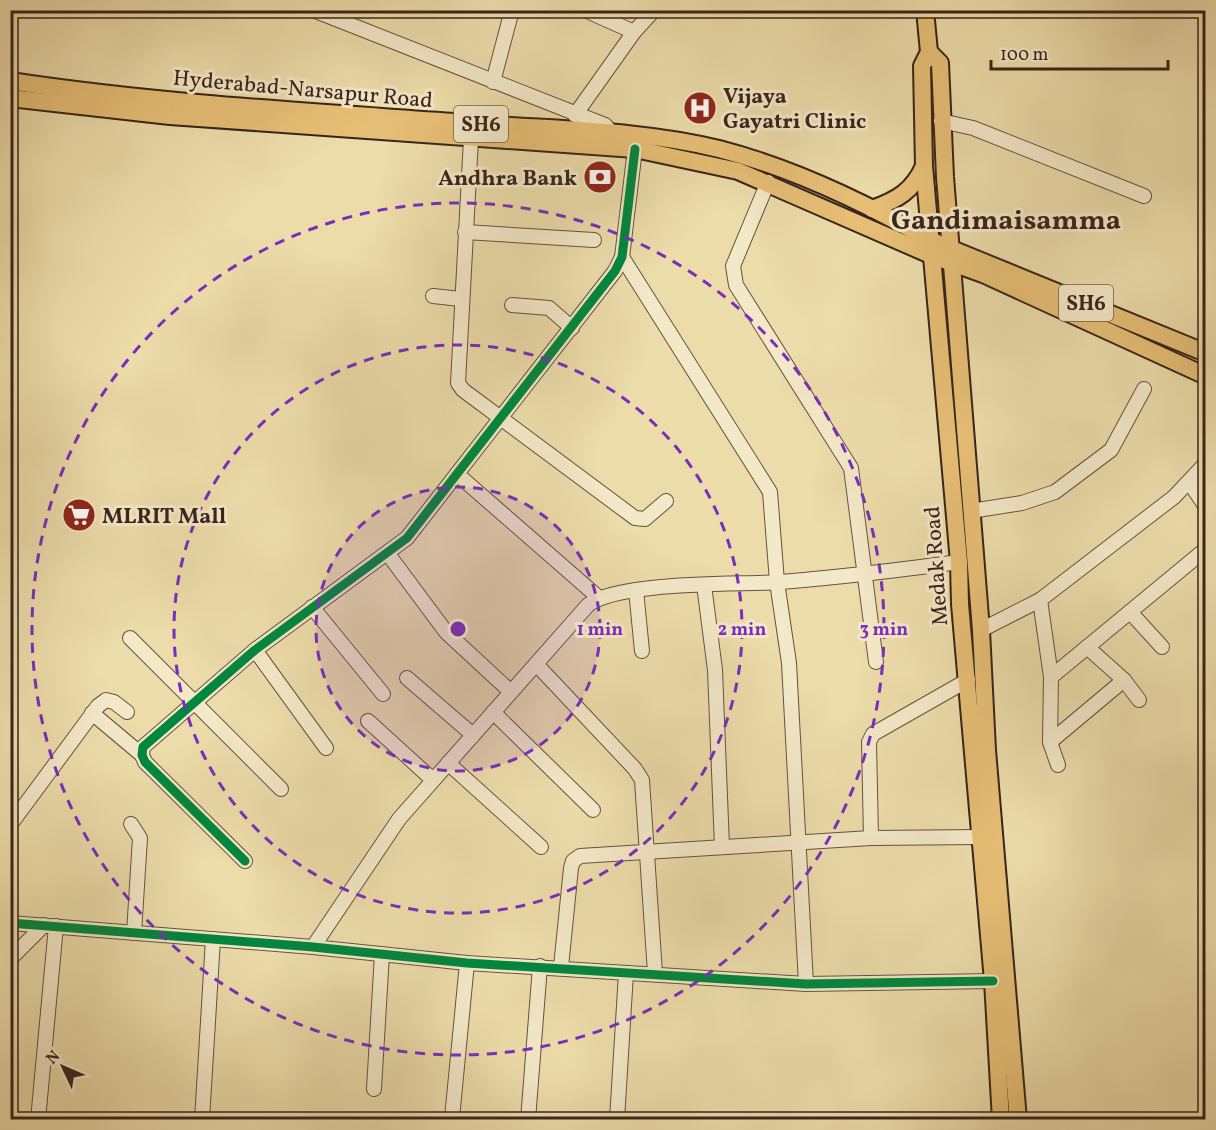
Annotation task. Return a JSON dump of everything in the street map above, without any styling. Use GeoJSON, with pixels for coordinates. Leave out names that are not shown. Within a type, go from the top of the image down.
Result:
{"type":"FeatureCollection","features":[{"type":"Feature","properties":{"kind":"main road","name":"Medak Road"},"geometry":{"type":"LineString","coordinates":[[925,10],[929,52],[922,66],[924,166],[960,562],[960,604],[993,981],[1001,1119]]}},
{"type":"Feature","properties":{"kind":"main road"},"geometry":{"type":"LineString","coordinates":[[929,52],[940,63],[941,121],[981,630],[987,750],[1018,1119]]}},
{"type":"Feature","properties":{"kind":"main road","name":"Hyderabad-Narsapur Road"},"geometry":{"type":"LineString","coordinates":[[10,81],[176,100],[639,133],[720,150],[775,167],[872,209],[932,249]]}},
{"type":"Feature","properties":{"kind":"main road","name":"Hyderabad-Narsapur Road"},"geometry":{"type":"LineString","coordinates":[[10,98],[170,116],[635,149],[738,171],[932,249]]}},
{"type":"Feature","properties":{"kind":"main road"},"geometry":{"type":"LineString","coordinates":[[872,209],[903,196],[914,185],[924,166]]}},
{"type":"Feature","properties":{"kind":"main road"},"geometry":{"type":"LineString","coordinates":[[932,249],[953,256]]}},
{"type":"Feature","properties":{"kind":"main road","name":"SH6"},"geometry":{"type":"LineString","coordinates":[[953,256],[983,274],[1206,376]]}},
{"type":"Feature","properties":{"kind":"main road","name":"SH6"},"geometry":{"type":"LineString","coordinates":[[953,256],[1206,352]]}},
{"type":"Feature","properties":{"kind":"main road"},"geometry":{"type":"LineString","coordinates":[[965,658],[982,658]]}},
{"type":"Feature","properties":{"kind":"street"},"geometry":{"type":"LineString","coordinates":[[313,10],[605,125],[611,132]]}},
{"type":"Feature","properties":{"kind":"street"},"geometry":{"type":"LineString","coordinates":[[493,82],[512,10]]}},
{"type":"Feature","properties":{"kind":"street"},"geometry":{"type":"LineString","coordinates":[[575,115],[634,32],[654,10]]}},
{"type":"Feature","properties":{"kind":"street"},"geometry":{"type":"LineString","coordinates":[[590,12],[634,32]]}},
{"type":"Feature","properties":{"kind":"street"},"geometry":{"type":"LineString","coordinates":[[941,121],[973,128],[1144,196]]}},
{"type":"Feature","properties":{"kind":"street"},"geometry":{"type":"LineString","coordinates":[[471,139],[458,383],[463,390],[635,518],[645,519],[666,501]]}},
{"type":"Feature","properties":{"kind":"street"},"geometry":{"type":"LineString","coordinates":[[141,755],[143,747],[255,650],[407,538],[608,283],[622,257],[635,149]]}},
{"type":"Feature","properties":{"kind":"street"},"geometry":{"type":"LineString","coordinates":[[768,182],[733,266],[733,276],[736,285],[851,468],[876,662]]}},
{"type":"Feature","properties":{"kind":"street"},"geometry":{"type":"LineString","coordinates":[[465,231],[594,240]]}},
{"type":"Feature","properties":{"kind":"street"},"geometry":{"type":"LineString","coordinates":[[622,257],[770,492],[777,582],[789,663],[806,984]]}},
{"type":"Feature","properties":{"kind":"street"},"geometry":{"type":"LineString","coordinates":[[433,296],[461,299]]}},
{"type":"Feature","properties":{"kind":"street"},"geometry":{"type":"LineString","coordinates":[[512,305],[549,308],[572,328]]}},
{"type":"Feature","properties":{"kind":"street"},"geometry":{"type":"LineString","coordinates":[[971,511],[1022,503],[1055,492],[1111,450],[1144,389]]}},
{"type":"Feature","properties":{"kind":"street"},"geometry":{"type":"LineString","coordinates":[[981,630],[1040,600],[1174,497],[1206,463]]}},
{"type":"Feature","properties":{"kind":"street"},"geometry":{"type":"LineString","coordinates":[[457,474],[598,597]]}},
{"type":"Feature","properties":{"kind":"street"},"geometry":{"type":"LineString","coordinates":[[1189,482],[1206,507]]}},
{"type":"Feature","properties":{"kind":"street"},"geometry":{"type":"LineString","coordinates":[[1051,677],[1206,549]]}},
{"type":"Feature","properties":{"kind":"street"},"geometry":{"type":"LineString","coordinates":[[388,554],[446,632],[512,692]]}},
{"type":"Feature","properties":{"kind":"street"},"geometry":{"type":"LineString","coordinates":[[314,947],[392,829],[588,605],[598,597],[636,590],[777,582],[960,562]]}},
{"type":"Feature","properties":{"kind":"street"},"geometry":{"type":"LineString","coordinates":[[704,585],[715,670],[722,847]]}},
{"type":"Feature","properties":{"kind":"street"},"geometry":{"type":"LineString","coordinates":[[636,590],[642,651]]}},
{"type":"Feature","properties":{"kind":"street"},"geometry":{"type":"LineString","coordinates":[[1040,600],[1051,677],[1050,742],[1058,765]]}},
{"type":"Feature","properties":{"kind":"street"},"geometry":{"type":"LineString","coordinates":[[312,607],[383,694]]}},
{"type":"Feature","properties":{"kind":"street"},"geometry":{"type":"LineString","coordinates":[[1131,612],[1162,647]]}},
{"type":"Feature","properties":{"kind":"street"},"geometry":{"type":"LineString","coordinates":[[130,638],[281,789]]}},
{"type":"Feature","properties":{"kind":"street"},"geometry":{"type":"LineString","coordinates":[[1087,647],[1124,680],[1138,700]]}},
{"type":"Feature","properties":{"kind":"street"},"geometry":{"type":"LineString","coordinates":[[255,650],[326,748]]}},
{"type":"Feature","properties":{"kind":"street"},"geometry":{"type":"LineString","coordinates":[[536,664],[635,768],[644,791],[655,973]]}},
{"type":"Feature","properties":{"kind":"street"},"geometry":{"type":"LineString","coordinates":[[407,678],[473,735]]}},
{"type":"Feature","properties":{"kind":"street"},"geometry":{"type":"LineString","coordinates":[[871,838],[869,742],[873,734],[968,680]]}},
{"type":"Feature","properties":{"kind":"street"},"geometry":{"type":"LineString","coordinates":[[1050,742],[1124,680]]}},
{"type":"Feature","properties":{"kind":"street"},"geometry":{"type":"LineString","coordinates":[[10,825],[92,713],[106,700],[114,702],[127,712]]}},
{"type":"Feature","properties":{"kind":"street"},"geometry":{"type":"LineString","coordinates":[[494,712],[593,810]]}},
{"type":"Feature","properties":{"kind":"street"},"geometry":{"type":"LineString","coordinates":[[92,713],[141,755],[145,762],[245,861]]}},
{"type":"Feature","properties":{"kind":"street"},"geometry":{"type":"LineString","coordinates":[[368,721],[433,780]]}},
{"type":"Feature","properties":{"kind":"street"},"geometry":{"type":"LineString","coordinates":[[448,763],[541,848]]}},
{"type":"Feature","properties":{"kind":"street"},"geometry":{"type":"LineString","coordinates":[[131,824],[140,838],[134,933]]}},
{"type":"Feature","properties":{"kind":"street"},"geometry":{"type":"LineString","coordinates":[[561,968],[573,861],[580,856],[871,838],[980,837]]}},
{"type":"Feature","properties":{"kind":"street"},"geometry":{"type":"LineString","coordinates":[[10,923],[314,947],[467,963],[806,984],[993,981]]}},
{"type":"Feature","properties":{"kind":"street"},"geometry":{"type":"LineString","coordinates":[[10,959],[50,926]]}},
{"type":"Feature","properties":{"kind":"street"},"geometry":{"type":"LineString","coordinates":[[38,1119],[50,926]]}},
{"type":"Feature","properties":{"kind":"street"},"geometry":{"type":"LineString","coordinates":[[202,1119],[213,939]]}},
{"type":"Feature","properties":{"kind":"street"},"geometry":{"type":"LineString","coordinates":[[374,1089],[382,954]]}},
{"type":"Feature","properties":{"kind":"street"},"geometry":{"type":"LineString","coordinates":[[452,1118],[467,963]]}},
{"type":"Feature","properties":{"kind":"street"},"geometry":{"type":"LineString","coordinates":[[528,1119],[540,966]]}},
{"type":"Feature","properties":{"kind":"street"},"geometry":{"type":"LineString","coordinates":[[617,1119],[626,973]]}},
{"type":"Feature","properties":{"kind":"cycle path"},"geometry":{"type":"LineString","coordinates":[[245,861],[145,762],[142,755],[143,747],[255,650],[407,538],[615,271],[622,257],[635,149]]}},
{"type":"Feature","properties":{"kind":"cycle path"},"geometry":{"type":"LineString","coordinates":[[10,923],[313,947],[467,963],[806,984],[993,981]]}},
{"type":"Feature","properties":{"kind":"place","name":"Vijaya Gayatri Clinic"},"geometry":{"type":"Point","coordinates":[700,108]}},
{"type":"Feature","properties":{"kind":"place","name":"Andhra Bank"},"geometry":{"type":"Point","coordinates":[600,177]}},
{"type":"Feature","properties":{"kind":"place","name":"MLRIT Mall"},"geometry":{"type":"Point","coordinates":[79,515]}},
{"type":"Feature","properties":{"kind":"district","name":"Gandimaisamma"},"geometry":{"type":"Point","coordinates":[1006,219]}}]}
